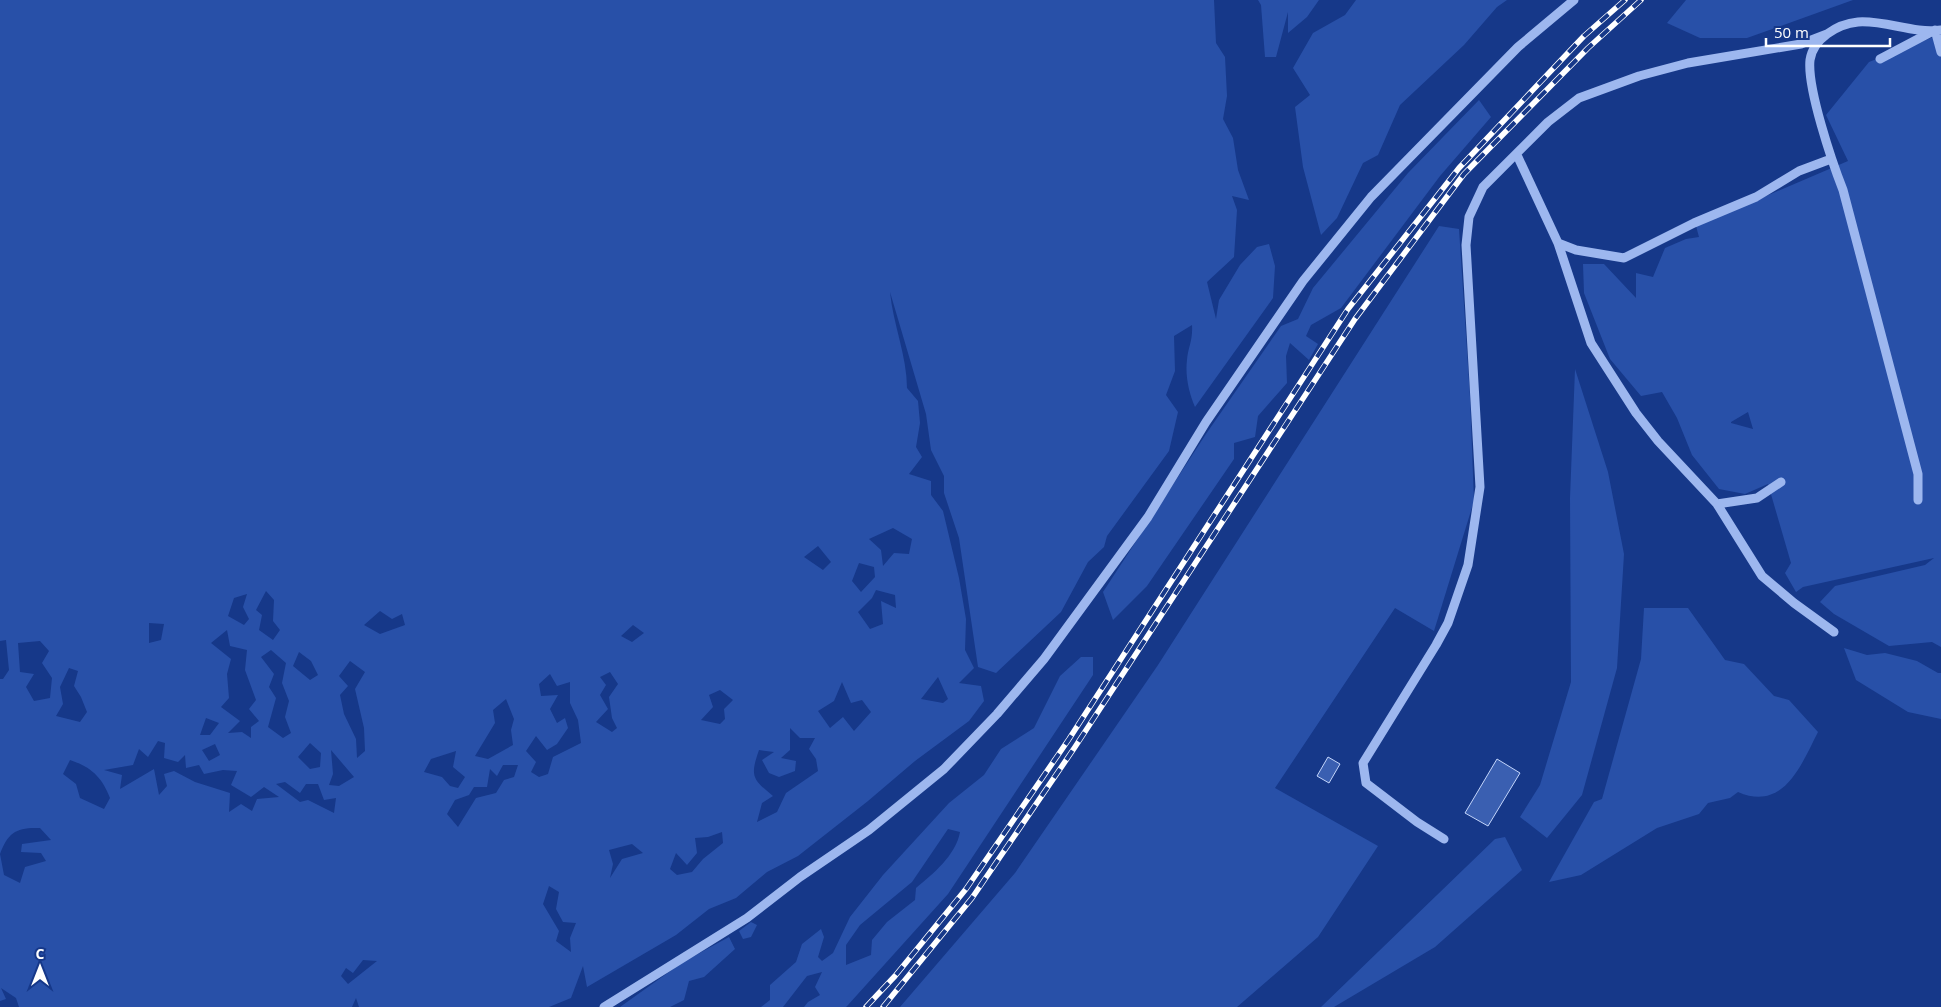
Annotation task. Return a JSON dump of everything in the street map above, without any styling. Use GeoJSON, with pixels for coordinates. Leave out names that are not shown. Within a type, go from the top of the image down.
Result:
{"type":"FeatureCollection","features":[{"type":"Feature","properties":{"kind":"lane"},"geometry":{"type":"LineString","coordinates":[[604,1007],[747,918],[800,877],[869,830],[944,769],[997,714],[1049,652],[1148,517],[1206,422],[1303,281],[1370,196],[1518,47],[1574,0]]}},
{"type":"Feature","properties":{"kind":"lane"},"geometry":{"type":"LineString","coordinates":[[1444,839],[1417,822],[1366,783],[1363,763],[1444,630],[1468,565],[1480,487],[1466,245],[1469,216],[1483,187],[1548,122],[1579,98],[1639,76],[1688,63],[1801,44],[1827,34],[1843,25],[1858,22],[1938,30]]}},
{"type":"Feature","properties":{"kind":"lane"},"geometry":{"type":"LineString","coordinates":[[1938,30],[1941,52]]}},
{"type":"Feature","properties":{"kind":"lane"},"geometry":{"type":"LineString","coordinates":[[1880,59],[1938,30]]}},
{"type":"Feature","properties":{"kind":"lane"},"geometry":{"type":"LineString","coordinates":[[1827,34],[1817,45],[1810,59],[1811,75],[1831,159],[1843,190],[1915,464],[1918,500]]}},
{"type":"Feature","properties":{"kind":"lane"},"geometry":{"type":"LineString","coordinates":[[1517,154],[1558,243],[1591,343],[1636,413],[1658,441],[1717,504],[1762,576],[1794,603],[1834,632]]}},
{"type":"Feature","properties":{"kind":"lane"},"geometry":{"type":"LineString","coordinates":[[1558,243],[1576,250],[1624,258],[1694,223],[1756,197],[1799,171],[1831,159]]}},
{"type":"Feature","properties":{"kind":"lane"},"geometry":{"type":"LineString","coordinates":[[1717,504],[1757,498],[1781,482]]}},
{"type":"Feature","properties":{"kind":"shaded area"},"geometry":{"type":"Polygon","coordinates":[[[0,0],[1214,0],[1216,43],[1225,57],[1227,96],[1223,119],[1233,138],[1238,170],[1249,200],[1232,196],[1237,210],[1234,257],[1207,282],[1216,319],[1219,300],[1240,265],[1257,247],[1269,244],[1275,266],[1273,298],[1195,407],[1187,378],[1192,325],[1174,336],[1175,371],[1166,395],[1178,412],[1169,451],[1107,536],[1104,547],[1088,562],[1061,612],[996,673],[978,667],[959,538],[944,493],[944,476],[931,450],[926,414],[890,292],[905,364],[907,388],[918,401],[920,423],[916,447],[922,457],[909,474],[931,481],[931,495],[943,511],[959,578],[966,619],[965,650],[974,668],[959,683],[981,686],[984,701],[969,721],[915,761],[798,856],[767,872],[736,898],[709,909],[676,935],[587,987],[583,966],[571,998],[549,1007],[359,1007],[356,998],[352,1007],[19,1007],[16,998],[1,988],[6,999],[0,1001],[0,854],[0,679],[3,679],[9,670],[6,640],[0,641],[0,0]],[[893,528],[869,539],[881,550],[883,566],[894,553],[909,554],[912,539],[893,528]],[[818,546],[804,557],[823,570],[831,562],[818,546]],[[859,563],[852,581],[861,592],[875,577],[874,567],[859,563]],[[876,590],[872,598],[858,612],[870,629],[883,624],[881,601],[896,608],[895,595],[876,590]],[[266,591],[256,610],[262,615],[259,630],[273,640],[280,630],[273,621],[274,600],[266,591]],[[247,594],[234,598],[228,616],[244,625],[249,619],[243,607],[247,594]],[[380,611],[364,625],[380,634],[405,625],[402,614],[392,619],[380,611]],[[149,623],[149,643],[161,640],[164,624],[149,623]],[[633,625],[621,636],[632,642],[644,633],[633,625]],[[227,630],[211,643],[231,659],[227,674],[229,698],[221,707],[240,721],[228,733],[242,732],[251,738],[251,727],[259,721],[249,709],[256,700],[245,670],[247,650],[230,646],[227,630]],[[40,641],[18,643],[20,672],[34,674],[26,687],[34,701],[50,698],[52,678],[42,663],[49,651],[40,641]],[[271,650],[261,657],[274,674],[269,687],[276,698],[268,727],[283,738],[291,733],[285,717],[289,701],[282,683],[286,663],[271,650]],[[299,652],[293,666],[310,680],[318,675],[311,661],[299,652]],[[350,661],[339,676],[348,686],[340,695],[344,714],[356,739],[357,758],[365,751],[364,728],[355,689],[365,672],[350,661]],[[69,668],[60,687],[63,704],[56,716],[80,722],[87,712],[74,686],[78,671],[69,668]],[[610,672],[600,677],[606,685],[600,695],[608,709],[596,722],[612,732],[617,728],[612,718],[609,697],[618,684],[610,672]],[[550,674],[539,684],[541,696],[558,695],[550,709],[557,723],[565,718],[568,728],[557,744],[547,750],[536,736],[526,751],[536,762],[531,772],[539,777],[548,774],[553,757],[581,743],[578,720],[570,703],[570,682],[557,686],[550,674]],[[938,677],[921,699],[943,703],[948,699],[938,677]],[[842,682],[834,701],[818,711],[830,728],[843,717],[854,731],[871,712],[862,700],[851,703],[842,682]],[[720,690],[709,695],[713,707],[701,720],[720,724],[725,719],[724,709],[733,700],[720,690]],[[506,699],[493,710],[495,723],[475,756],[488,759],[513,745],[511,730],[514,719],[506,699]],[[206,718],[200,735],[210,735],[219,723],[206,718]],[[790,728],[790,750],[781,758],[796,761],[795,771],[779,777],[769,773],[762,760],[774,752],[759,750],[754,766],[755,776],[757,781],[773,796],[762,803],[757,822],[777,812],[786,793],[818,771],[816,759],[809,749],[815,738],[800,738],[790,728]],[[158,741],[148,757],[139,749],[133,765],[104,770],[122,775],[120,789],[154,769],[159,795],[167,786],[164,774],[174,771],[195,782],[230,793],[229,812],[241,804],[252,811],[257,799],[279,797],[264,787],[251,797],[231,785],[237,771],[223,770],[204,774],[199,765],[186,768],[185,755],[178,762],[164,758],[165,743],[158,741]],[[310,743],[298,757],[310,769],[320,767],[321,753],[310,743]],[[215,744],[202,750],[209,761],[220,755],[215,744]],[[331,750],[333,774],[329,785],[339,786],[354,777],[331,750]],[[456,751],[431,759],[424,772],[442,777],[450,786],[458,788],[465,777],[453,767],[456,751]],[[70,760],[63,774],[76,784],[80,798],[104,809],[110,798],[95,774],[84,766],[70,760]],[[503,765],[497,776],[490,769],[487,787],[474,787],[469,795],[455,800],[447,814],[458,827],[476,798],[496,793],[504,780],[514,777],[518,765],[503,765]],[[285,782],[276,784],[300,802],[308,800],[334,813],[336,798],[324,800],[318,784],[306,784],[300,793],[285,782]],[[40,828],[25,829],[14,832],[0,854],[4,875],[20,883],[25,867],[46,861],[41,853],[21,852],[22,844],[51,840],[40,828]],[[722,832],[708,837],[695,838],[697,853],[687,865],[676,853],[670,869],[677,875],[692,872],[703,859],[723,843],[722,832]],[[632,844],[609,850],[613,864],[610,878],[622,859],[643,853],[632,844]],[[549,886],[543,904],[559,931],[556,941],[571,952],[570,938],[576,923],[563,922],[556,909],[559,892],[549,886]],[[363,960],[353,973],[346,968],[341,976],[348,984],[377,961],[363,960]]]}},
{"type":"Feature","properties":{"kind":"shaded area"},"geometry":{"type":"Polygon","coordinates":[[[1258,0],[1319,0],[1307,17],[1288,33],[1288,12],[1276,57],[1265,57],[1261,5],[1258,0]]]}},
{"type":"Feature","properties":{"kind":"shaded area"},"geometry":{"type":"Polygon","coordinates":[[[1356,0],[1507,0],[1497,7],[1464,45],[1400,105],[1378,155],[1363,163],[1337,218],[1321,235],[1303,167],[1295,107],[1310,95],[1293,68],[1313,33],[1345,15],[1356,0]]]}},
{"type":"Feature","properties":{"kind":"shaded area"},"geometry":{"type":"Polygon","coordinates":[[[1686,0],[1853,0],[1747,38],[1700,38],[1667,23],[1686,0]]]}},
{"type":"Feature","properties":{"kind":"shaded area"},"geometry":{"type":"Polygon","coordinates":[[[1941,34],[1941,647],[1932,642],[1889,646],[1834,614],[1820,602],[1835,586],[1925,565],[1934,558],[1803,587],[1796,592],[1785,573],[1791,563],[1768,484],[1745,494],[1719,489],[1692,455],[1677,418],[1662,392],[1641,396],[1610,359],[1584,293],[1583,264],[1604,264],[1636,298],[1636,273],[1653,277],[1665,248],[1686,239],[1699,237],[1696,226],[1848,161],[1826,115],[1869,62],[1941,34]],[[1748,412],[1731,422],[1731,423],[1753,429],[1748,412]]]}},
{"type":"Feature","properties":{"kind":"shaded area"},"geometry":{"type":"Polygon","coordinates":[[[1479,100],[1491,117],[1440,176],[1341,308],[1311,325],[1306,336],[1318,344],[1309,360],[1290,343],[1286,356],[1287,383],[1258,416],[1255,437],[1234,443],[1234,459],[1147,586],[1113,620],[1103,592],[1206,434],[1281,326],[1298,319],[1313,288],[1408,173],[1479,100]]]}},
{"type":"Feature","properties":{"kind":"shaded area"},"geometry":{"type":"Polygon","coordinates":[[[1439,226],[1459,229],[1470,397],[1474,501],[1434,631],[1395,608],[1275,788],[1378,846],[1318,937],[1237,1007],[900,1007],[1015,873],[1158,665],[1439,226]]]}},
{"type":"Feature","properties":{"kind":"shaded area"},"geometry":{"type":"Polygon","coordinates":[[[1575,369],[1608,472],[1624,554],[1617,668],[1582,795],[1547,838],[1520,817],[1540,785],[1571,682],[1570,498],[1575,369]]]}},
{"type":"Feature","properties":{"kind":"shaded area"},"geometry":{"type":"Polygon","coordinates":[[[1644,608],[1688,608],[1725,660],[1744,664],[1774,696],[1789,700],[1818,732],[1797,771],[1779,791],[1768,796],[1754,797],[1738,792],[1730,798],[1708,803],[1699,814],[1657,828],[1581,875],[1549,882],[1594,802],[1602,799],[1641,659],[1644,608]]]}},
{"type":"Feature","properties":{"kind":"shaded area"},"geometry":{"type":"Polygon","coordinates":[[[1844,648],[1867,655],[1885,653],[1917,661],[1941,673],[1941,719],[1908,712],[1856,680],[1844,648]]]}},
{"type":"Feature","properties":{"kind":"shaded area"},"geometry":{"type":"Polygon","coordinates":[[[1081,657],[1093,657],[1093,675],[948,894],[848,1005],[846,1007],[804,1007],[808,1002],[820,995],[815,987],[822,972],[807,976],[783,1007],[761,1007],[770,1000],[770,985],[796,962],[802,944],[821,929],[824,937],[818,957],[822,961],[833,953],[850,917],[883,875],[949,803],[984,775],[1001,749],[1034,728],[1060,676],[1081,657]],[[948,829],[912,882],[860,925],[846,945],[846,965],[871,955],[872,940],[887,922],[915,900],[916,888],[949,856],[958,840],[960,832],[948,829]]]}},
{"type":"Feature","properties":{"kind":"shaded area"},"geometry":{"type":"Polygon","coordinates":[[[1505,837],[1522,870],[1435,947],[1334,1007],[1321,1007],[1495,839],[1505,837]]]}},
{"type":"Feature","properties":{"kind":"shaded area"},"geometry":{"type":"Polygon","coordinates":[[[751,922],[757,925],[751,937],[743,939],[739,931],[751,922]]]}},
{"type":"Feature","properties":{"kind":"shaded area"},"geometry":{"type":"Polygon","coordinates":[[[729,937],[735,949],[704,977],[689,981],[684,1000],[670,1007],[620,1007],[683,962],[729,937]]]}},
{"type":"Feature","properties":{"kind":"building"},"geometry":{"type":"Polygon","coordinates":[[[1328,757],[1340,764],[1329,783],[1317,776],[1328,757]]]}},
{"type":"Feature","properties":{"kind":"building"},"geometry":{"type":"Polygon","coordinates":[[[1497,759],[1520,773],[1488,826],[1465,813],[1497,759]]]}},
{"type":"Feature","properties":{"kind":"railway"},"geometry":{"type":"LineString","coordinates":[[866,1007],[895,976],[966,889],[1069,739],[1348,309],[1459,168],[1584,36],[1625,0]]}},
{"type":"Feature","properties":{"kind":"railway"},"geometry":{"type":"LineString","coordinates":[[883,1007],[972,898],[1075,747],[1355,319],[1464,174],[1588,48],[1641,0]]}}]}
